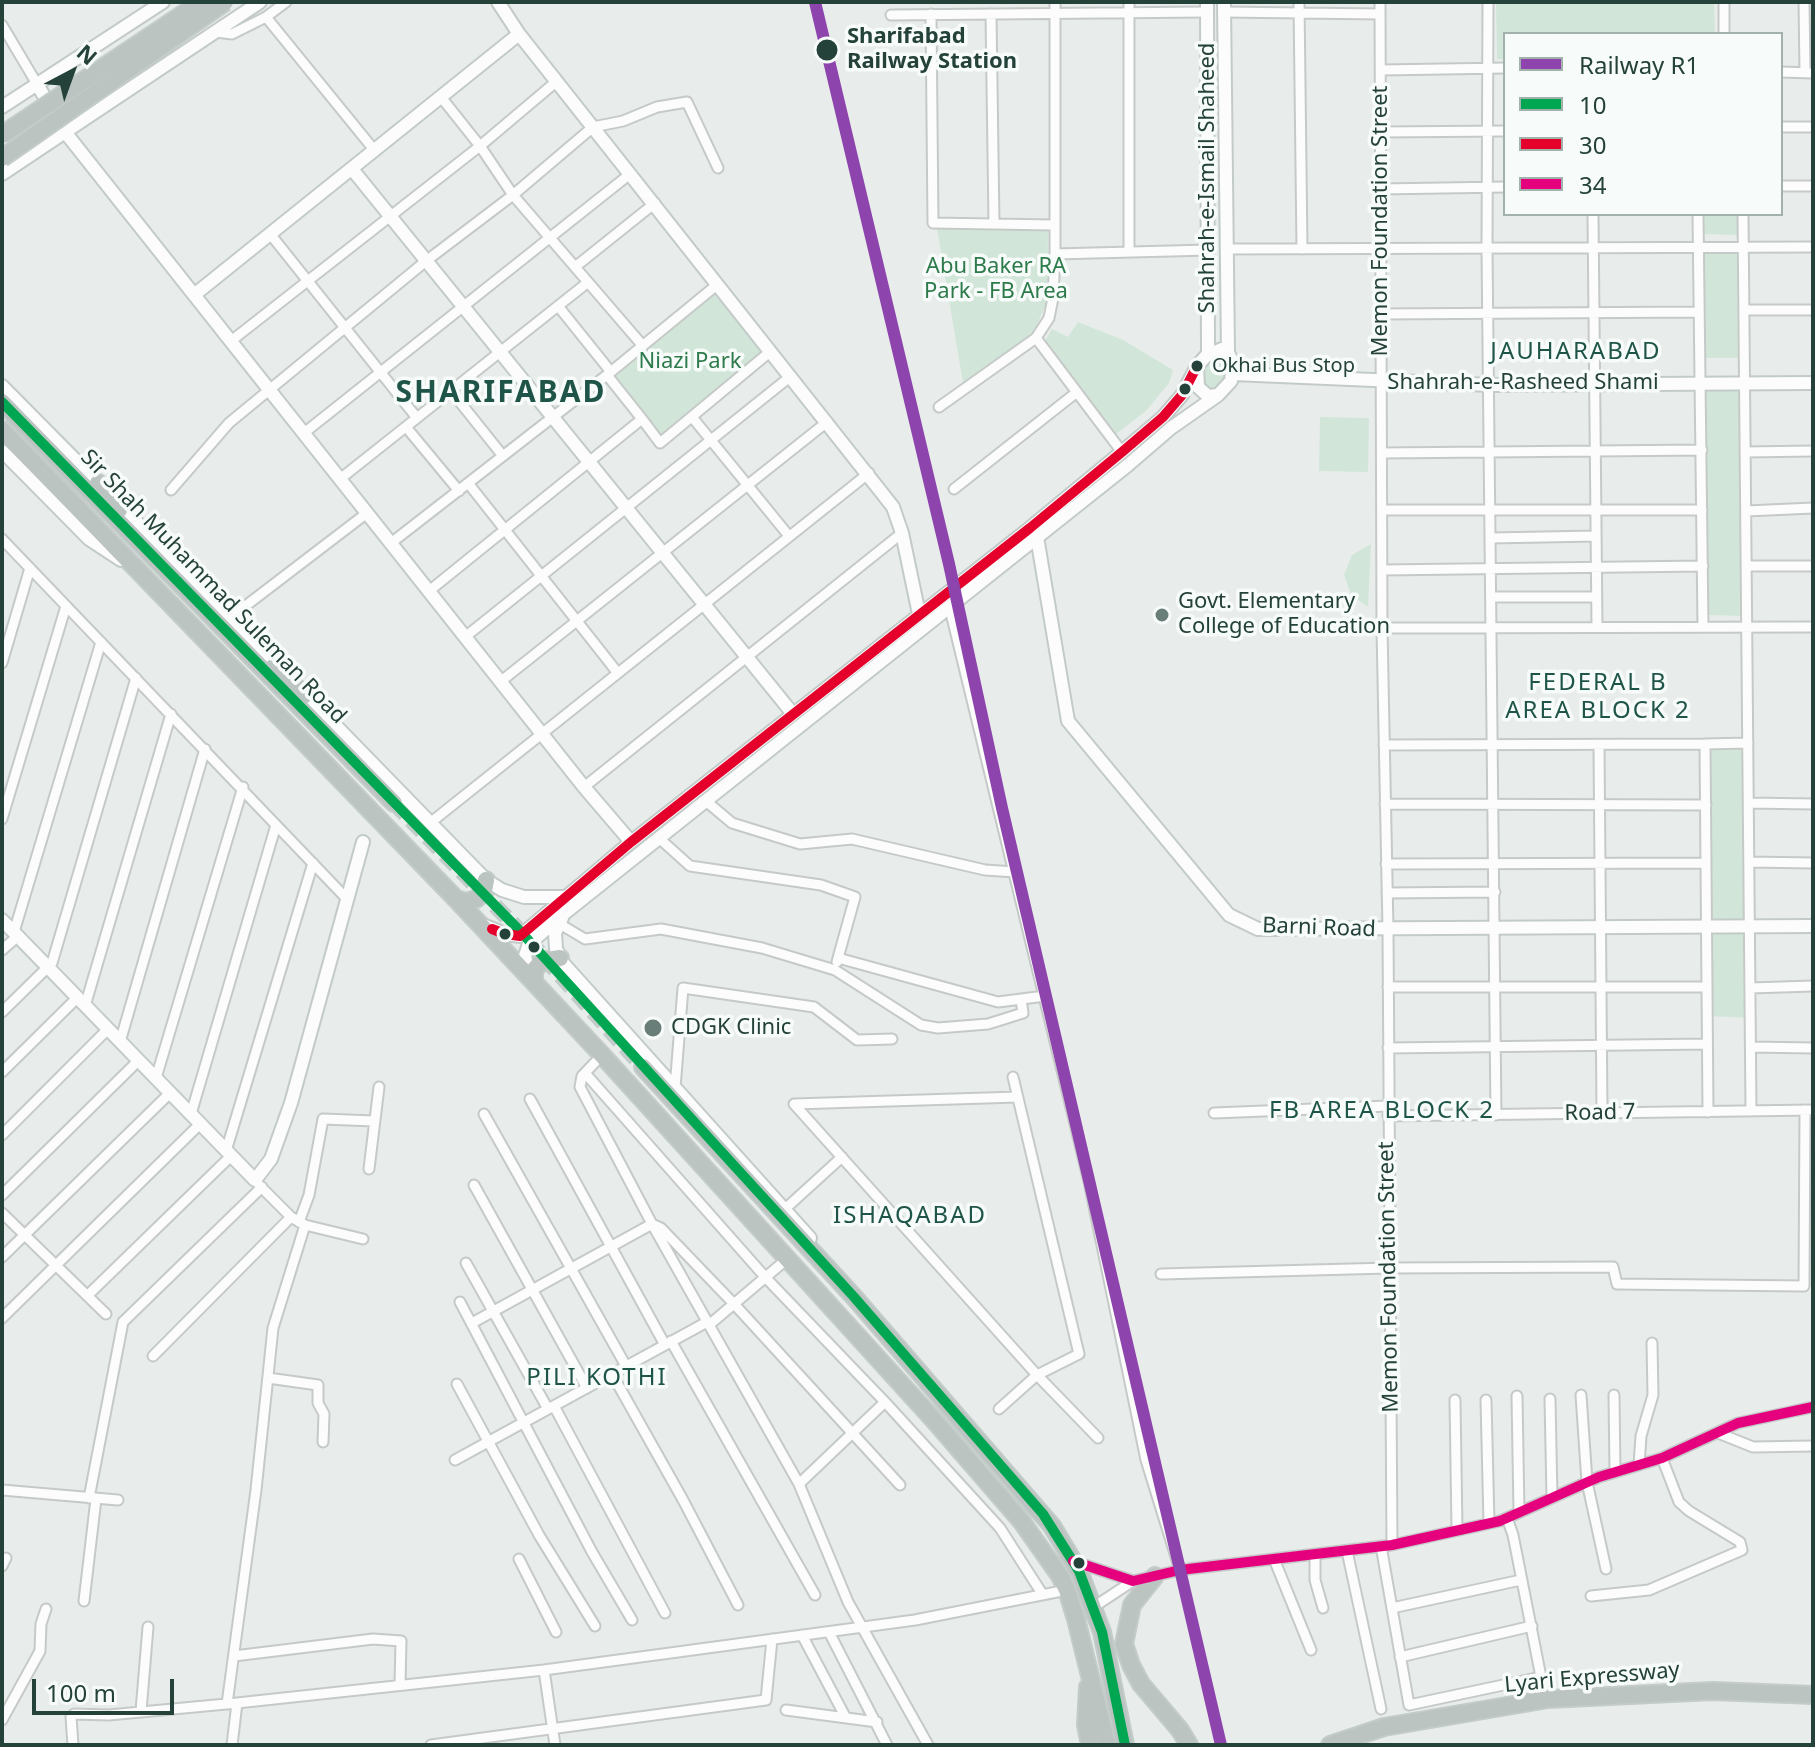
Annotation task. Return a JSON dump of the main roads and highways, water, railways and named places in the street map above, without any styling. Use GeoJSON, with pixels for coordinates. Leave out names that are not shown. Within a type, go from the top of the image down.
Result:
{"type":"FeatureCollection","features":[{"type":"Feature","properties":{"kind":"highway"},"geometry":{"type":"LineString","coordinates":[[2,135],[201,2]]}},
{"type":"Feature","properties":{"kind":"highway"},"geometry":{"type":"LineString","coordinates":[[2,158],[225,2]]}},
{"type":"Feature","properties":{"kind":"highway","name":"Sir Shah Muhammad Suleman Road"},"geometry":{"type":"LineString","coordinates":[[2,402],[394,803]]}},
{"type":"Feature","properties":{"kind":"highway","name":"Sir Shah Muhammad Suleman Road"},"geometry":{"type":"LineString","coordinates":[[2,430],[480,924],[787,1259],[1022,1522],[1067,1590],[1107,1745]]}},
{"type":"Feature","properties":{"kind":"highway"},"geometry":{"type":"LineString","coordinates":[[98,483],[180,587]]}},
{"type":"Feature","properties":{"kind":"highway"},"geometry":{"type":"LineString","coordinates":[[210,616],[305,695]]}},
{"type":"Feature","properties":{"kind":"highway"},"geometry":{"type":"LineString","coordinates":[[456,899],[466,902],[476,899],[484,891],[486,880]]}},
{"type":"Feature","properties":{"kind":"highway"},"geometry":{"type":"LineString","coordinates":[[532,980],[534,970],[542,961],[560,958]]}},
{"type":"Feature","properties":{"kind":"highway"},"geometry":{"type":"LineString","coordinates":[[643,1067],[854,1297],[1043,1514],[1073,1561],[1102,1632],[1125,1745]]}},
{"type":"Feature","properties":{"kind":"highway"},"geometry":{"type":"LineString","coordinates":[[1155,1576],[1132,1605],[1124,1644],[1141,1684],[1189,1745]]}},
{"type":"Feature","properties":{"kind":"highway"},"geometry":{"type":"LineString","coordinates":[[1067,1590],[1086,1587]]}},
{"type":"Feature","properties":{"kind":"highway"},"geometry":{"type":"LineString","coordinates":[[1102,1632],[1131,1665]]}},
{"type":"Feature","properties":{"kind":"highway"},"geometry":{"type":"LineString","coordinates":[[1088,1668],[1086,1725],[1090,1745]]}},
{"type":"Feature","properties":{"kind":"highway","name":"Lyari Expressway"},"geometry":{"type":"LineString","coordinates":[[1330,1745],[1384,1727],[1548,1699],[1713,1691],[1813,1695]]}},
{"type":"Feature","properties":{"kind":"tunnel"},"geometry":{"type":"LineString","coordinates":[[394,803],[521,932],[643,1067]]}},
{"type":"Feature","properties":{"kind":"rail line","name":"R1"},"geometry":{"type":"LineString","coordinates":[[815,2],[949,564],[1002,808],[1221,1745]]}},
{"type":"Feature","properties":{"kind":"place","name":"Sharifabad Railway Station"},"geometry":{"type":"Point","coordinates":[827,50]}},
{"type":"Feature","properties":{"kind":"place","name":"Okhai Bus Stop"},"geometry":{"type":"Point","coordinates":[1197,366]}},
{"type":"Feature","properties":{"kind":"place","name":"Govt. Elementary College of Education"},"geometry":{"type":"Point","coordinates":[1162,615]}},
{"type":"Feature","properties":{"kind":"place","name":"CDGK Clinic"},"geometry":{"type":"Point","coordinates":[653,1028]}},
{"type":"Feature","properties":{"kind":"district","name":"JAUHARABAD"},"geometry":{"type":"Point","coordinates":[1576,352]}},
{"type":"Feature","properties":{"kind":"district","name":"SHARIFABAD"},"geometry":{"type":"Point","coordinates":[501,393]}},
{"type":"Feature","properties":{"kind":"district","name":"FEDERAL B AREA BLOCK 2"},"geometry":{"type":"Point","coordinates":[1598,697]}},
{"type":"Feature","properties":{"kind":"district","name":"FB AREA BLOCK 2"},"geometry":{"type":"Point","coordinates":[1382,1111]}},
{"type":"Feature","properties":{"kind":"district","name":"ISHAQABAD"},"geometry":{"type":"Point","coordinates":[910,1216]}},
{"type":"Feature","properties":{"kind":"district","name":"PILI KOTHI"},"geometry":{"type":"Point","coordinates":[597,1378]}},
{"type":"Feature","properties":{"kind":"park label","name":"Abu Baker RA Park - FB Area"},"geometry":{"type":"Point","coordinates":[996,280]}},
{"type":"Feature","properties":{"kind":"park label","name":"Niazi Park"},"geometry":{"type":"Point","coordinates":[690,362]}}]}
